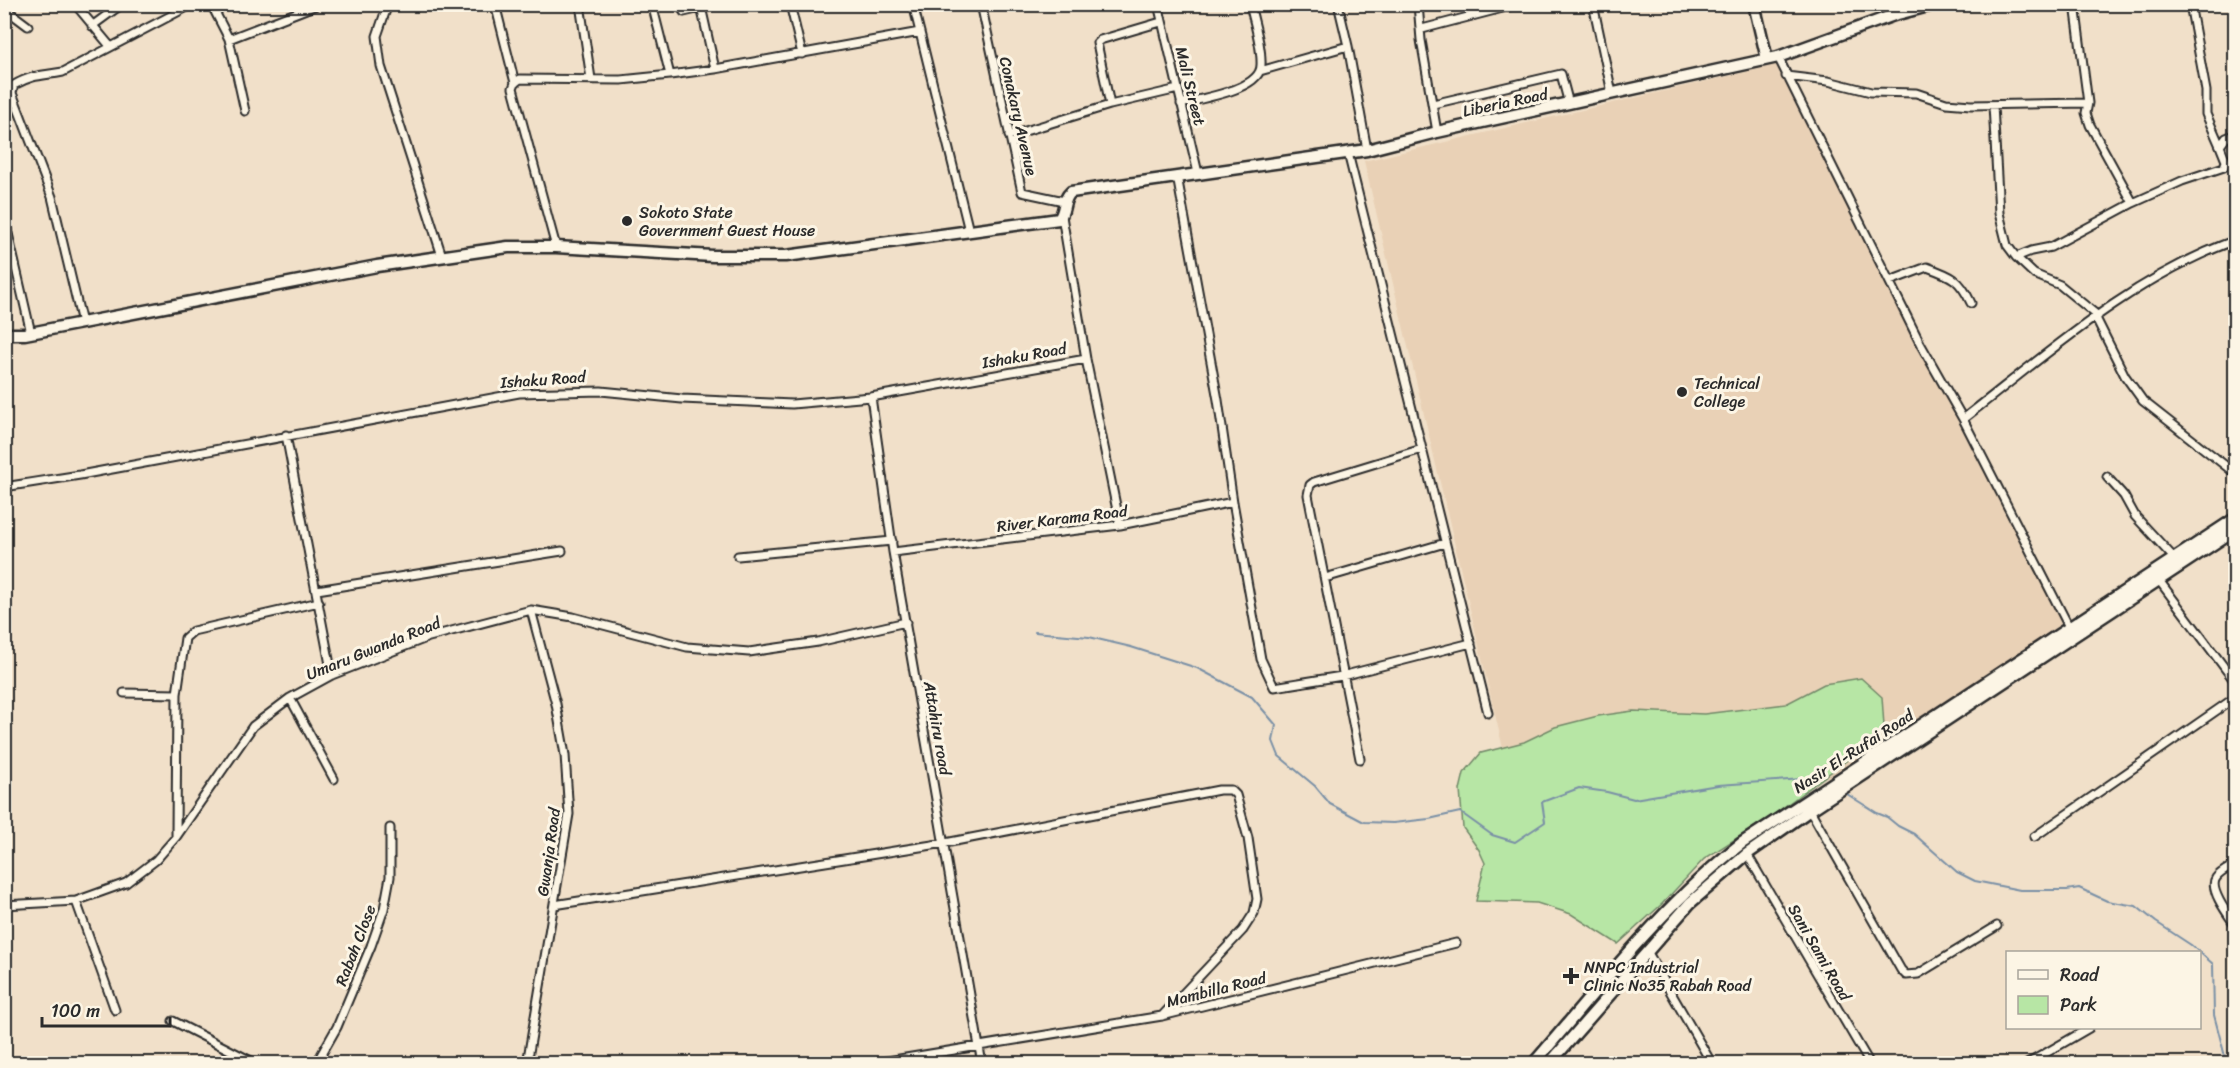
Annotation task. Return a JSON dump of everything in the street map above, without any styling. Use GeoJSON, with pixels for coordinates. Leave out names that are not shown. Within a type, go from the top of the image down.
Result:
{"type":"FeatureCollection","features":[{"type":"Feature","properties":{"kind":"street"},"geometry":{"type":"LineString","coordinates":[[75,4],[110,46]]}},
{"type":"Feature","properties":{"kind":"street"},"geometry":{"type":"LineString","coordinates":[[92,26],[122,4]]}},
{"type":"Feature","properties":{"kind":"street"},"geometry":{"type":"LineString","coordinates":[[81,324],[52,197],[12,93],[14,85],[28,77],[63,72],[193,4]]}},
{"type":"Feature","properties":{"kind":"street"},"geometry":{"type":"LineString","coordinates":[[211,4],[229,39],[245,111]]}},
{"type":"Feature","properties":{"kind":"street"},"geometry":{"type":"LineString","coordinates":[[229,39],[319,4]]}},
{"type":"Feature","properties":{"kind":"street"},"geometry":{"type":"LineString","coordinates":[[388,4],[377,36],[381,66],[442,256]]}},
{"type":"Feature","properties":{"kind":"street"},"geometry":{"type":"LineString","coordinates":[[495,4],[515,82],[513,88],[556,247]]}},
{"type":"Feature","properties":{"kind":"street"},"geometry":{"type":"LineString","coordinates":[[580,4],[591,79]]}},
{"type":"Feature","properties":{"kind":"street"},"geometry":{"type":"LineString","coordinates":[[652,4],[670,75]]}},
{"type":"Feature","properties":{"kind":"street"},"geometry":{"type":"LineString","coordinates":[[679,4],[684,12],[697,9],[702,11],[715,69]]}},
{"type":"Feature","properties":{"kind":"street"},"geometry":{"type":"LineString","coordinates":[[790,4],[802,54]]}},
{"type":"Feature","properties":{"kind":"street"},"geometry":{"type":"LineString","coordinates":[[913,4],[969,231]]}},
{"type":"Feature","properties":{"kind":"street","name":"Conakary Avenue"},"geometry":{"type":"LineString","coordinates":[[981,4],[1022,192],[1064,201]]}},
{"type":"Feature","properties":{"kind":"street","name":"Mali Street"},"geometry":{"type":"LineString","coordinates":[[1158,4],[1198,173]]}},
{"type":"Feature","properties":{"kind":"street"},"geometry":{"type":"LineString","coordinates":[[1181,104],[1240,88],[1251,82],[1260,71],[1262,66],[1250,4]]}},
{"type":"Feature","properties":{"kind":"street"},"geometry":{"type":"LineString","coordinates":[[1338,4],[1367,150]]}},
{"type":"Feature","properties":{"kind":"street"},"geometry":{"type":"LineString","coordinates":[[1418,4],[1422,29],[1421,40],[1437,132]]}},
{"type":"Feature","properties":{"kind":"street"},"geometry":{"type":"LineString","coordinates":[[1422,29],[1518,4]]}},
{"type":"Feature","properties":{"kind":"street"},"geometry":{"type":"LineString","coordinates":[[1593,4],[1612,93]]}},
{"type":"Feature","properties":{"kind":"street"},"geometry":{"type":"LineString","coordinates":[[1754,4],[1773,58],[1786,76],[1922,345],[1963,419],[2069,627]]}},
{"type":"Feature","properties":{"kind":"street","name":"Liberia Road"},"geometry":{"type":"LineString","coordinates":[[1064,201],[1071,192],[1367,150],[1437,132],[1773,58],[1894,15],[1936,4]]}},
{"type":"Feature","properties":{"kind":"street"},"geometry":{"type":"LineString","coordinates":[[2075,4],[2088,104],[2086,113],[2090,125],[2133,203]]}},
{"type":"Feature","properties":{"kind":"street"},"geometry":{"type":"LineString","coordinates":[[2016,257],[2051,247],[2133,203],[2182,180],[2224,166],[2226,161],[2206,114],[2206,91],[2190,4]]}},
{"type":"Feature","properties":{"kind":"street"},"geometry":{"type":"LineString","coordinates":[[4,8],[28,26]]}},
{"type":"Feature","properties":{"kind":"street"},"geometry":{"type":"LineString","coordinates":[[1110,105],[1097,43],[1100,40],[1161,22]]}},
{"type":"Feature","properties":{"kind":"street"},"geometry":{"type":"LineString","coordinates":[[515,82],[520,79],[621,80],[670,75],[920,32]]}},
{"type":"Feature","properties":{"kind":"street"},"geometry":{"type":"LineString","coordinates":[[1260,71],[1348,46]]}},
{"type":"Feature","properties":{"kind":"street"},"geometry":{"type":"LineString","coordinates":[[1433,104],[1561,74],[1569,104]]}},
{"type":"Feature","properties":{"kind":"street"},"geometry":{"type":"LineString","coordinates":[[1786,76],[1828,81],[1871,92],[1916,93],[1946,103],[2088,104]]}},
{"type":"Feature","properties":{"kind":"street"},"geometry":{"type":"LineString","coordinates":[[1009,136],[1110,105],[1178,89]]}},
{"type":"Feature","properties":{"kind":"street"},"geometry":{"type":"LineString","coordinates":[[4,98],[12,93]]}},
{"type":"Feature","properties":{"kind":"street"},"geometry":{"type":"LineString","coordinates":[[1993,105],[1999,213],[2007,245],[2034,274],[2060,285],[2097,317],[2125,376],[2143,401],[2235,474]]}},
{"type":"Feature","properties":{"kind":"street"},"geometry":{"type":"LineString","coordinates":[[2220,146],[2226,138],[2235,134]]}},
{"type":"Feature","properties":{"kind":"street"},"geometry":{"type":"LineString","coordinates":[[1348,153],[1488,713]]}},
{"type":"Feature","properties":{"kind":"street"},"geometry":{"type":"LineString","coordinates":[[1177,176],[1218,400],[1260,659],[1274,687],[1342,676],[1471,643]]}},
{"type":"Feature","properties":{"kind":"street","name":"Ishaku Road"},"geometry":{"type":"LineString","coordinates":[[1064,201],[1062,216],[1086,359],[1120,525]]}},
{"type":"Feature","properties":{"kind":"street"},"geometry":{"type":"LineString","coordinates":[[4,216],[31,333]]}},
{"type":"Feature","properties":{"kind":"street"},"geometry":{"type":"LineString","coordinates":[[7,333],[31,333],[377,266],[508,247],[556,247],[713,256],[786,256],[1059,219],[1062,216]]}},
{"type":"Feature","properties":{"kind":"street"},"geometry":{"type":"LineString","coordinates":[[1963,419],[2123,297],[2185,261],[2235,240]]}},
{"type":"Feature","properties":{"kind":"street"},"geometry":{"type":"LineString","coordinates":[[1890,281],[1927,267],[1957,279],[1965,289],[1971,303]]}},
{"type":"Feature","properties":{"kind":"street","name":"Ishaku Road"},"geometry":{"type":"LineString","coordinates":[[4,487],[80,475],[519,393],[601,391],[755,404],[792,404],[871,397],[1086,359]]}},
{"type":"Feature","properties":{"kind":"street","name":"Attahiru road"},"geometry":{"type":"LineString","coordinates":[[871,397],[893,552],[982,1064]]}},
{"type":"Feature","properties":{"kind":"street"},"geometry":{"type":"LineString","coordinates":[[286,435],[332,675]]}},
{"type":"Feature","properties":{"kind":"street"},"geometry":{"type":"LineString","coordinates":[[1360,759],[1308,495],[1310,485],[1422,449]]}},
{"type":"Feature","properties":{"kind":"street"},"geometry":{"type":"LineString","coordinates":[[2108,477],[2124,496],[2135,516],[2174,558]]}},
{"type":"Feature","properties":{"kind":"street","name":"River Karama Road"},"geometry":{"type":"LineString","coordinates":[[893,552],[1120,525],[1233,502]]}},
{"type":"Feature","properties":{"kind":"street","name":"Nasir El-Rufai Road"},"geometry":{"type":"LineString","coordinates":[[1553,1062],[1690,903],[1747,854],[1889,751],[2069,627],[2235,518]]}},
{"type":"Feature","properties":{"kind":"street","name":"Nasir El-Rufai Road"},"geometry":{"type":"LineString","coordinates":[[1533,1064],[1611,973],[1708,869],[1742,843],[2235,529]]}},
{"type":"Feature","properties":{"kind":"street"},"geometry":{"type":"LineString","coordinates":[[738,556],[892,541]]}},
{"type":"Feature","properties":{"kind":"street"},"geometry":{"type":"LineString","coordinates":[[1325,578],[1445,543]]}},
{"type":"Feature","properties":{"kind":"street"},"geometry":{"type":"LineString","coordinates":[[317,590],[562,551]]}},
{"type":"Feature","properties":{"kind":"street"},"geometry":{"type":"LineString","coordinates":[[2158,579],[2235,683]]}},
{"type":"Feature","properties":{"kind":"street"},"geometry":{"type":"LineString","coordinates":[[176,837],[177,694],[185,638],[193,631],[319,602]]}},
{"type":"Feature","properties":{"kind":"street","name":"Umaru Gwanda Road"},"geometry":{"type":"LineString","coordinates":[[4,905],[76,901],[126,883],[156,860],[176,837],[253,726],[290,698],[332,675],[429,637],[531,610],[573,617],[687,647],[749,652],[818,642],[906,622]]}},
{"type":"Feature","properties":{"kind":"street","name":"Gwanja Road"},"geometry":{"type":"LineString","coordinates":[[527,1064],[569,814],[565,755],[556,704],[531,610]]}},
{"type":"Feature","properties":{"kind":"street"},"geometry":{"type":"LineString","coordinates":[[124,693],[177,694]]}},
{"type":"Feature","properties":{"kind":"street"},"geometry":{"type":"LineString","coordinates":[[2034,837],[2235,697]]}},
{"type":"Feature","properties":{"kind":"street"},"geometry":{"type":"LineString","coordinates":[[290,698],[334,779]]}},
{"type":"Feature","properties":{"kind":"street"},"geometry":{"type":"LineString","coordinates":[[554,905],[945,843],[1219,790],[1231,790],[1236,795],[1248,838],[1257,899],[1254,913],[1243,930],[1162,1016]]}},
{"type":"Feature","properties":{"kind":"street"},"geometry":{"type":"LineString","coordinates":[[1810,810],[1901,970],[1906,975],[1918,974],[1997,926]]}},
{"type":"Feature","properties":{"kind":"street","name":"Rabah Close"},"geometry":{"type":"LineString","coordinates":[[316,1064],[337,1027],[384,909],[390,877],[390,828]]}},
{"type":"Feature","properties":{"kind":"street","name":"Sani Sami Road"},"geometry":{"type":"LineString","coordinates":[[1747,854],[1870,1064]]}},
{"type":"Feature","properties":{"kind":"street"},"geometry":{"type":"LineString","coordinates":[[2235,864],[2215,879],[2213,885],[2235,926]]}},
{"type":"Feature","properties":{"kind":"street"},"geometry":{"type":"LineString","coordinates":[[76,901],[115,1010]]}},
{"type":"Feature","properties":{"kind":"street","name":"Mambilla Road"},"geometry":{"type":"LineString","coordinates":[[869,1064],[1162,1016],[1456,943]]}},
{"type":"Feature","properties":{"kind":"street"},"geometry":{"type":"LineString","coordinates":[[1647,951],[1712,1064]]}},
{"type":"Feature","properties":{"kind":"street"},"geometry":{"type":"LineString","coordinates":[[173,1022],[256,1064]]}},
{"type":"Feature","properties":{"kind":"street"},"geometry":{"type":"LineString","coordinates":[[2027,1064],[2087,1029]]}},
{"type":"Feature","properties":{"kind":"shaded area","name":"Technical College"},"geometry":{"type":"Polygon","coordinates":[[[1776,65],[2065,623],[1830,777],[1782,778],[1516,803],[1364,161],[1776,65]]]}},
{"type":"Feature","properties":{"kind":"green space"},"geometry":{"type":"Polygon","coordinates":[[[1861,678],[1882,697],[1884,726],[1873,741],[1773,815],[1704,859],[1662,904],[1618,944],[1571,914],[1537,903],[1476,901],[1485,863],[1479,850],[1463,828],[1460,790],[1464,773],[1481,753],[1524,742],[1555,727],[1598,716],[1633,711],[1704,714],[1786,704],[1824,684],[1861,678]]]}},
{"type":"Feature","properties":{"kind":"waterway"},"geometry":{"type":"LineString","coordinates":[[1035,632],[1089,637],[1131,647],[1197,668],[1252,697],[1276,725],[1273,741],[1279,756],[1315,786],[1330,804],[1364,822],[1393,823],[1429,819],[1460,812],[1492,835],[1515,842],[1545,822],[1542,802],[1579,788],[1634,799],[1718,785],[1803,779]]}},
{"type":"Feature","properties":{"kind":"waterway"},"geometry":{"type":"LineString","coordinates":[[1847,794],[1914,834],[1957,872],[1975,881],[2020,890],[2079,888],[2107,901],[2136,906],[2198,951]]}},
{"type":"Feature","properties":{"kind":"waterway"},"geometry":{"type":"LineString","coordinates":[[2201,954],[2213,964],[2214,1015],[2227,1064]]}},
{"type":"Feature","properties":{"kind":"place","name":"Sokoto State Government Guest House"},"geometry":{"type":"Point","coordinates":[627,221]}},
{"type":"Feature","properties":{"kind":"place","name":"Technical College"},"geometry":{"type":"Point","coordinates":[1682,392]}},
{"type":"Feature","properties":{"kind":"place","name":"NNPC Industrial Clinic No35 Rabah Road"},"geometry":{"type":"Point","coordinates":[1571,976]}}]}
